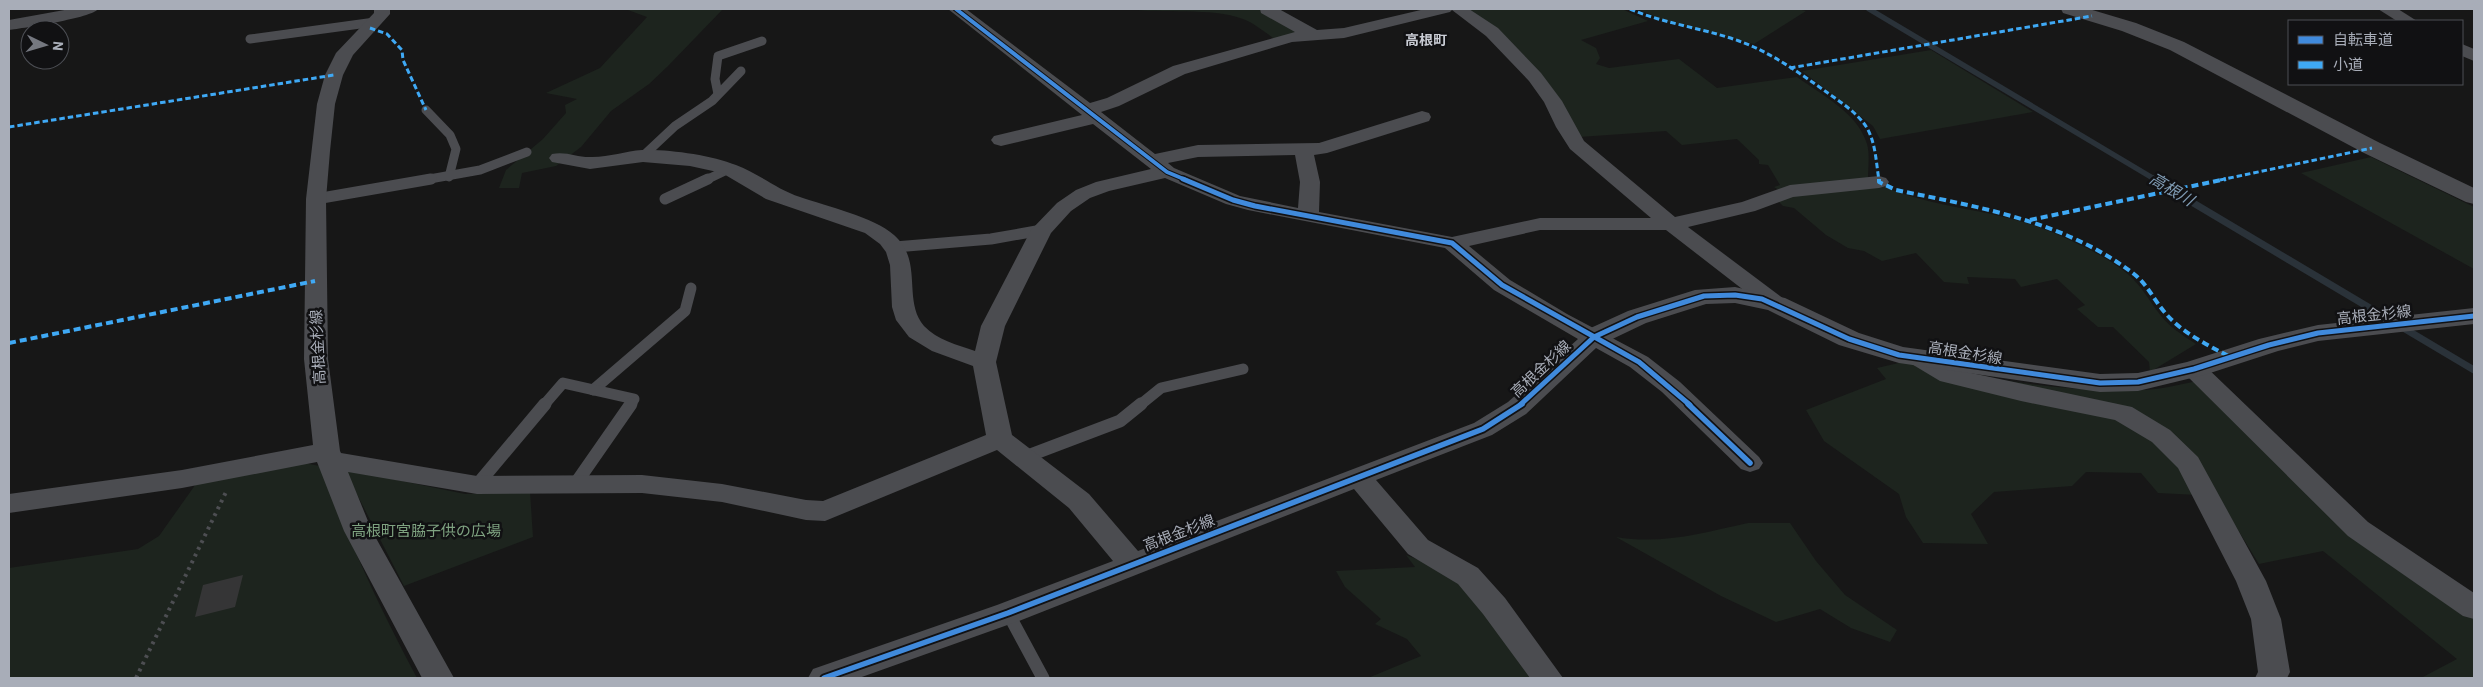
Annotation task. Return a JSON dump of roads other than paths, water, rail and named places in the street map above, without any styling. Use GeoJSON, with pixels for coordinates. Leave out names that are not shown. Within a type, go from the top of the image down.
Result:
{"type":"FeatureCollection","features":[{"type":"Feature","properties":{"kind":"street"},"geometry":{"type":"LineString","coordinates":[[9,25],[38,22],[90,9]]}},
{"type":"Feature","properties":{"kind":"street"},"geometry":{"type":"LineString","coordinates":[[956,9],[1160,166],[1233,200],[1308,217],[1452,243],[1540,224],[1670,224],[1748,207],[1790,191],[1878,182]]}},
{"type":"Feature","properties":{"kind":"street"},"geometry":{"type":"LineString","coordinates":[[1271,9],[1267,10],[1314,36]]}},
{"type":"Feature","properties":{"kind":"street"},"geometry":{"type":"LineString","coordinates":[[1001,140],[1093,114],[1113,102],[1179,70],[1291,37],[1344,33],[1444,9]]}},
{"type":"Feature","properties":{"kind":"street"},"geometry":{"type":"LineString","coordinates":[[1459,9],[1492,32],[1535,77],[1554,101],[1565,127],[1577,145],[1670,224],[1776,304]]}},
{"type":"Feature","properties":{"kind":"street"},"geometry":{"type":"LineString","coordinates":[[2070,9],[2177,46],[2372,148],[2474,197]]}},
{"type":"Feature","properties":{"kind":"street"},"geometry":{"type":"LineString","coordinates":[[2386,9],[2407,20]]}},
{"type":"Feature","properties":{"kind":"street","name":"高根金杉線"},"geometry":{"type":"LineString","coordinates":[[385,13],[345,53],[334,75],[326,104],[316,199],[316,359],[328,456],[358,531],[438,678]]}},
{"type":"Feature","properties":{"kind":"street"},"geometry":{"type":"LineString","coordinates":[[2463,50],[2474,56]]}},
{"type":"Feature","properties":{"kind":"street"},"geometry":{"type":"LineString","coordinates":[[1132,564],[1079,501],[1000,439],[984,362],[993,326],[1042,230],[1064,207],[1083,194],[1198,151],[1304,151],[1320,149],[1422,117]]}},
{"type":"Feature","properties":{"kind":"street"},"geometry":{"type":"LineString","coordinates":[[1304,151],[1310,182],[1308,217]]}},
{"type":"Feature","properties":{"kind":"street"},"geometry":{"type":"LineString","coordinates":[[559,158],[590,163],[643,156],[690,160],[729,169],[773,195],[872,229],[887,237],[895,247],[902,266],[904,312],[917,332],[934,343],[984,362]]}},
{"type":"Feature","properties":{"kind":"street"},"geometry":{"type":"LineString","coordinates":[[1452,243],[1502,286],[1638,362],[1671,387],[1750,463]]}},
{"type":"Feature","properties":{"kind":"street","name":"高根金杉線"},"geometry":{"type":"LineString","coordinates":[[824,678],[1008,613],[1132,564],[1360,479],[1492,424],[1517,408],[1594,337],[1637,317],[1704,296],[1735,295],[1776,304],[1850,339],[1900,355],[2100,383],[2138,382],[2194,369],[2270,345],[2318,334],[2474,316]]}},
{"type":"Feature","properties":{"kind":"street"},"geometry":{"type":"LineString","coordinates":[[1919,358],[1949,376],[2021,393],[2123,413],[2140,422],[2168,442],[2189,463],[2251,581],[2266,619],[2274,672],[2271,678]]}},
{"type":"Feature","properties":{"kind":"street"},"geometry":{"type":"LineString","coordinates":[[2194,369],[2358,529],[2474,608]]}},
{"type":"Feature","properties":{"kind":"street"},"geometry":{"type":"LineString","coordinates":[[9,504],[328,456],[477,485],[642,484],[722,493],[806,510],[825,511],[1000,439]]}},
{"type":"Feature","properties":{"kind":"street"},"geometry":{"type":"LineString","coordinates":[[1360,479],[1418,547],[1468,576],[1494,606],[1546,678]]}},
{"type":"Feature","properties":{"kind":"lane"},"geometry":{"type":"LineString","coordinates":[[250,39],[385,13]]}},
{"type":"Feature","properties":{"kind":"lane"},"geometry":{"type":"LineString","coordinates":[[718,94],[714,79],[718,56],[762,41]]}},
{"type":"Feature","properties":{"kind":"lane"},"geometry":{"type":"LineString","coordinates":[[643,156],[675,126],[712,101],[741,70]]}},
{"type":"Feature","properties":{"kind":"lane"},"geometry":{"type":"LineString","coordinates":[[426,110],[450,135],[456,149],[449,177]]}},
{"type":"Feature","properties":{"kind":"lane"},"geometry":{"type":"LineString","coordinates":[[316,199],[449,177],[480,170],[526,152]]}},
{"type":"Feature","properties":{"kind":"lane"},"geometry":{"type":"LineString","coordinates":[[665,199],[729,169]]}},
{"type":"Feature","properties":{"kind":"lane"},"geometry":{"type":"LineString","coordinates":[[895,247],[991,239],[1042,230]]}},
{"type":"Feature","properties":{"kind":"lane"},"geometry":{"type":"LineString","coordinates":[[593,390],[685,311],[691,288]]}},
{"type":"Feature","properties":{"kind":"lane"},"geometry":{"type":"LineString","coordinates":[[1025,457],[1120,421],[1161,388],[1243,369]]}},
{"type":"Feature","properties":{"kind":"lane"},"geometry":{"type":"LineString","coordinates":[[477,485],[563,383],[634,399],[576,483]]}},
{"type":"Feature","properties":{"kind":"lane"},"geometry":{"type":"LineString","coordinates":[[1008,613],[1043,678]]}},
{"type":"Feature","properties":{"kind":"waterway","name":"高根川"},"geometry":{"type":"LineString","coordinates":[[1869,9],[2156,180]]}},
{"type":"Feature","properties":{"kind":"waterway","name":"高根川"},"geometry":{"type":"LineString","coordinates":[[2153,179],[2474,370]]}},
{"type":"Feature","properties":{"kind":"district","name":"高根町"},"geometry":{"type":"Point","coordinates":[1426,40]}},
{"type":"Feature","properties":{"kind":"park label","name":"高根町宮脇子供の広場"},"geometry":{"type":"Point","coordinates":[426,531]}}]}
